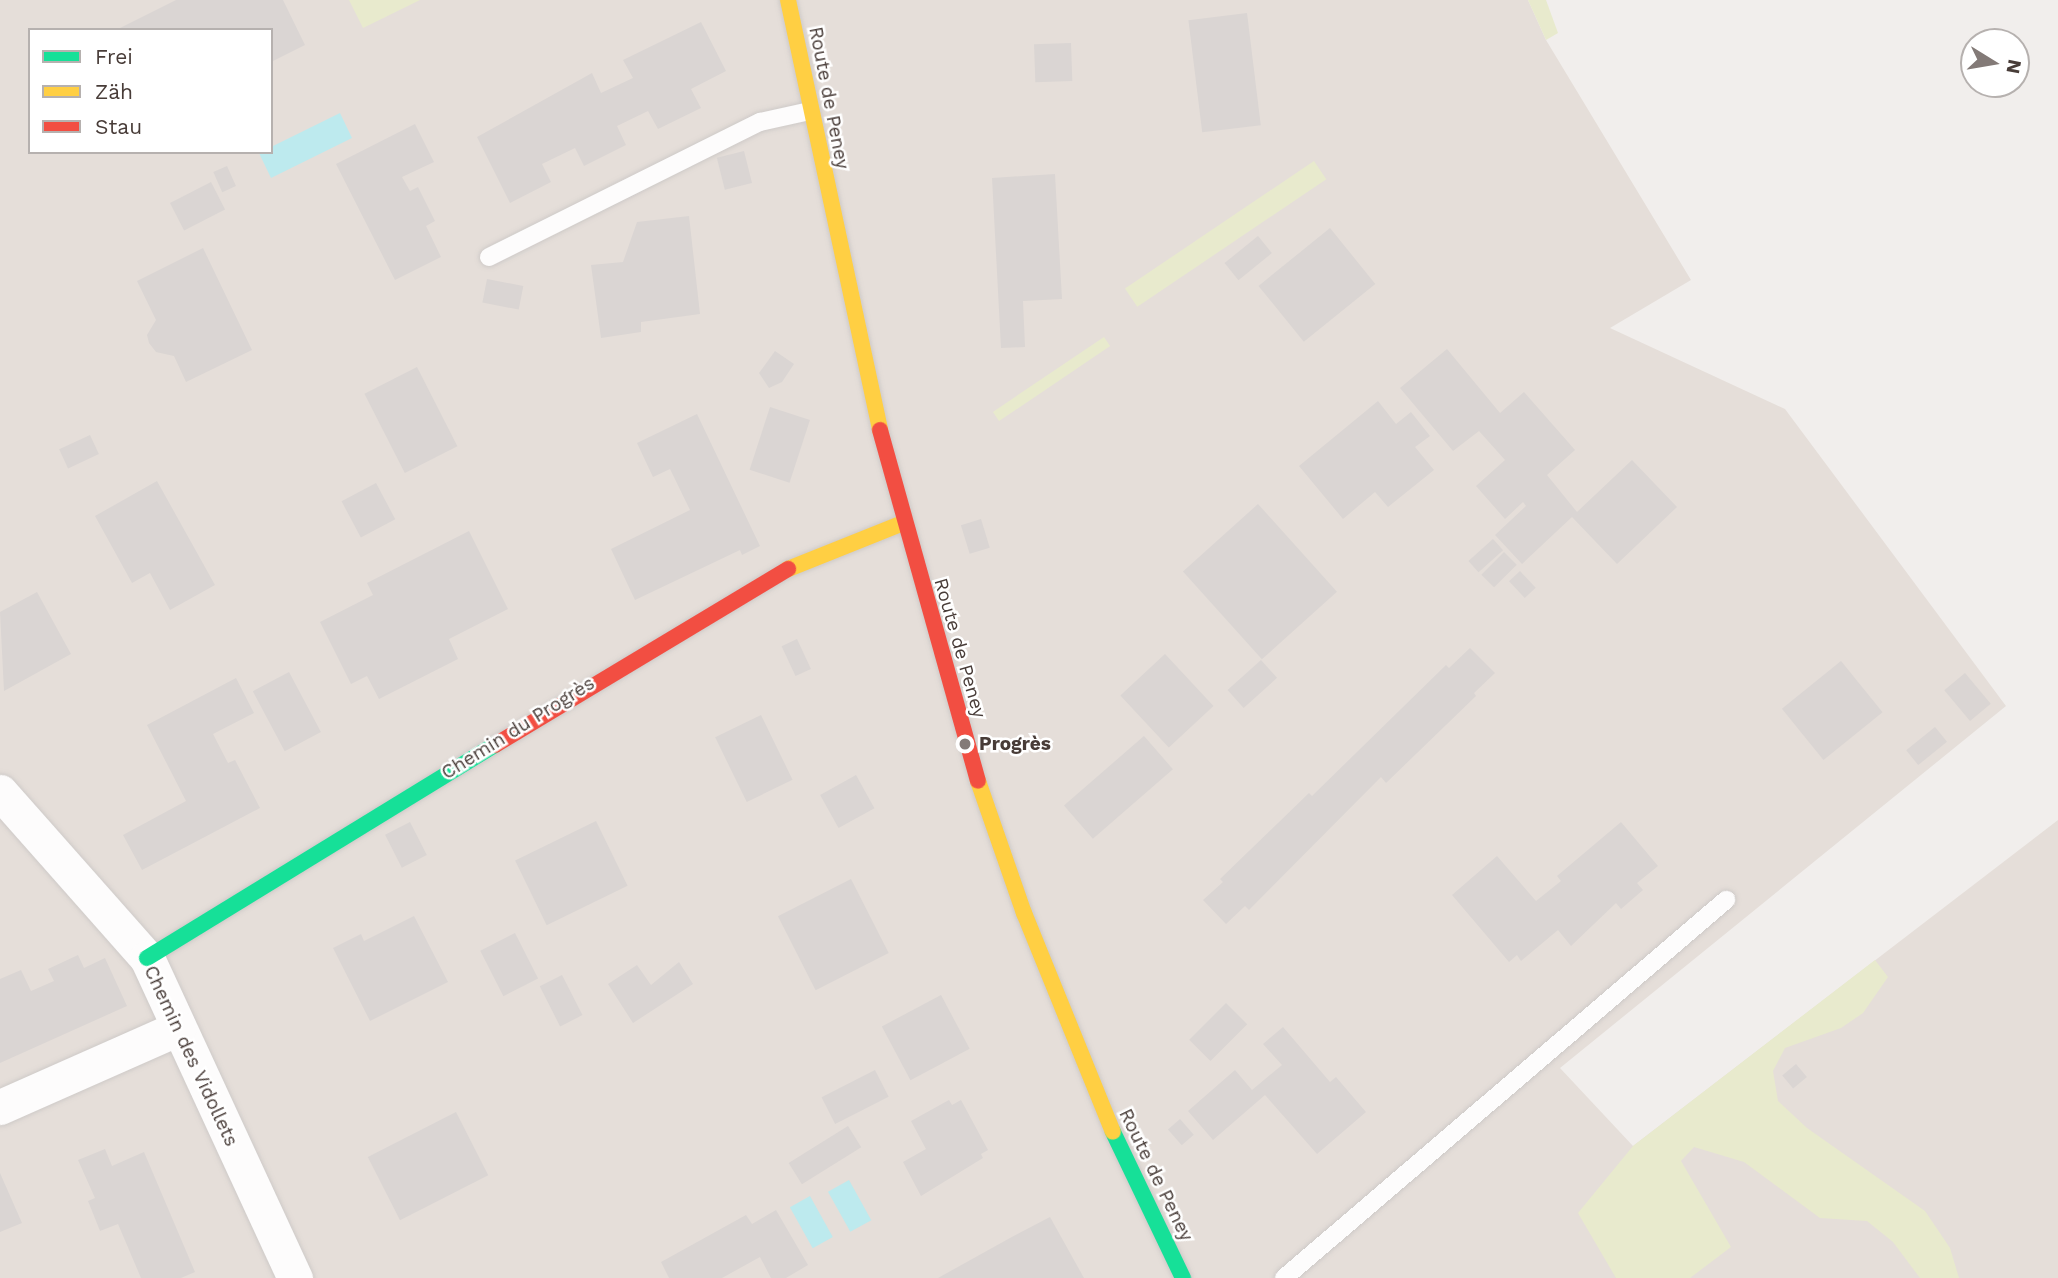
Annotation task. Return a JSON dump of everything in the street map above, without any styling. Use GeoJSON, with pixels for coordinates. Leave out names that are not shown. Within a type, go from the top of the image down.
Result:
{"type":"FeatureCollection","features":[{"type":"Feature","properties":{"kind":"main road","name":"Route de Peney"},"geometry":{"type":"LineString","coordinates":[[788,0],[810,111],[903,523],[965,744],[1024,913],[1099,1102],[1180,1277]]}},
{"type":"Feature","properties":{"kind":"main road","name":"Chemin du Progrès"},"geometry":{"type":"LineString","coordinates":[[147,958],[618,666],[775,574],[903,523]]}},
{"type":"Feature","properties":{"kind":"street","name":"Chemin des Vidollets"},"geometry":{"type":"LineString","coordinates":[[0,792],[147,958],[295,1278]]}},
{"type":"Feature","properties":{"kind":"street"},"geometry":{"type":"LineString","coordinates":[[0,1107],[178,1028]]}},
{"type":"Feature","properties":{"kind":"lane"},"geometry":{"type":"LineString","coordinates":[[489,257],[760,122],[810,111]]}},
{"type":"Feature","properties":{"kind":"lane"},"geometry":{"type":"LineString","coordinates":[[1284,1278],[1726,900]]}},
{"type":"Feature","properties":{"kind":"shaded area"},"geometry":{"type":"Polygon","coordinates":[[[0,0],[1528,0],[1546,40],[1691,280],[1610,328],[1785,409],[2006,706],[1560,1068],[1633,1146],[2058,820],[2058,1278],[0,1278],[0,0]]]}},
{"type":"Feature","properties":{"kind":"green space"},"geometry":{"type":"Polygon","coordinates":[[[349,0],[420,0],[363,28],[349,0]]]}},
{"type":"Feature","properties":{"kind":"green space"},"geometry":{"type":"Polygon","coordinates":[[[1528,0],[1546,0],[1558,33],[1546,40],[1528,0]]]}},
{"type":"Feature","properties":{"kind":"green space"},"geometry":{"type":"Polygon","coordinates":[[[1314,161],[1326,179],[1137,307],[1125,288],[1314,161]]]}},
{"type":"Feature","properties":{"kind":"green space"},"geometry":{"type":"Polygon","coordinates":[[[1104,337],[1110,346],[999,421],[993,412],[1104,337]]]}},
{"type":"Feature","properties":{"kind":"green space"},"geometry":{"type":"Polygon","coordinates":[[[1875,960],[1888,977],[1863,1013],[1841,1028],[1785,1048],[1773,1071],[1778,1101],[1807,1128],[1925,1211],[1950,1248],[1959,1278],[1920,1278],[1893,1242],[1867,1221],[1820,1218],[1744,1162],[1694,1147],[1681,1161],[1731,1247],[1690,1278],[1616,1278],[1578,1213],[1633,1146],[1875,960]]]}},
{"type":"Feature","properties":{"kind":"water"},"geometry":{"type":"Polygon","coordinates":[[[340,113],[352,138],[271,178],[259,154],[273,154],[273,146],[340,113]]]}},
{"type":"Feature","properties":{"kind":"water"},"geometry":{"type":"Polygon","coordinates":[[[849,1180],[871,1220],[850,1232],[828,1192],[849,1180]]]}},
{"type":"Feature","properties":{"kind":"water"},"geometry":{"type":"Polygon","coordinates":[[[810,1196],[833,1237],[813,1248],[790,1207],[810,1196]]]}},
{"type":"Feature","properties":{"kind":"building"},"geometry":{"type":"Polygon","coordinates":[[[176,0],[283,0],[305,45],[273,61],[273,28],[120,28],[176,0]]]}},
{"type":"Feature","properties":{"kind":"building"},"geometry":{"type":"Polygon","coordinates":[[[1247,13],[1261,125],[1202,132],[1188,20],[1247,13]]]}},
{"type":"Feature","properties":{"kind":"building"},"geometry":{"type":"Polygon","coordinates":[[[701,22],[726,71],[691,89],[701,108],[658,129],[648,111],[617,126],[626,145],[584,166],[575,148],[542,164],[551,182],[510,203],[477,137],[592,73],[601,93],[633,78],[623,60],[701,22]]]}},
{"type":"Feature","properties":{"kind":"building"},"geometry":{"type":"Polygon","coordinates":[[[1071,43],[1072,81],[1035,82],[1034,44],[1071,43]]]}},
{"type":"Feature","properties":{"kind":"building"},"geometry":{"type":"Polygon","coordinates":[[[415,124],[434,162],[402,177],[410,191],[418,187],[435,221],[426,226],[441,257],[395,280],[336,164],[415,124]]]}},
{"type":"Feature","properties":{"kind":"building"},"geometry":{"type":"Polygon","coordinates":[[[744,151],[752,183],[725,190],[717,158],[744,151]]]}},
{"type":"Feature","properties":{"kind":"building"},"geometry":{"type":"Polygon","coordinates":[[[227,166],[236,186],[222,192],[213,172],[227,166]]]}},
{"type":"Feature","properties":{"kind":"building"},"geometry":{"type":"Polygon","coordinates":[[[1055,174],[1062,299],[1023,301],[1025,347],[1001,348],[992,178],[1055,174]]]}},
{"type":"Feature","properties":{"kind":"building"},"geometry":{"type":"Polygon","coordinates":[[[211,182],[225,210],[184,231],[170,203],[211,182]]]}},
{"type":"Feature","properties":{"kind":"building"},"geometry":{"type":"Polygon","coordinates":[[[689,216],[700,314],[641,322],[641,332],[601,338],[591,265],[623,262],[637,222],[689,216]]]}},
{"type":"Feature","properties":{"kind":"building"},"geometry":{"type":"Polygon","coordinates":[[[1330,228],[1375,284],[1304,342],[1259,286],[1330,228]]]}},
{"type":"Feature","properties":{"kind":"building"},"geometry":{"type":"Polygon","coordinates":[[[1258,236],[1272,253],[1238,280],[1225,263],[1258,236]]]}},
{"type":"Feature","properties":{"kind":"building"},"geometry":{"type":"Polygon","coordinates":[[[203,248],[252,350],[186,382],[174,356],[156,352],[149,343],[147,335],[156,320],[137,281],[203,248]]]}},
{"type":"Feature","properties":{"kind":"building"},"geometry":{"type":"Polygon","coordinates":[[[487,279],[523,286],[519,310],[482,303],[487,279]]]}},
{"type":"Feature","properties":{"kind":"building"},"geometry":{"type":"Polygon","coordinates":[[[1447,349],[1500,413],[1524,392],[1575,450],[1547,475],[1577,512],[1632,460],[1677,507],[1617,564],[1572,517],[1522,564],[1495,535],[1526,506],[1523,502],[1505,519],[1476,486],[1505,460],[1479,431],[1453,451],[1400,388],[1447,349]]]}},
{"type":"Feature","properties":{"kind":"building"},"geometry":{"type":"Polygon","coordinates":[[[775,351],[794,364],[782,382],[769,388],[759,373],[775,351]]]}},
{"type":"Feature","properties":{"kind":"building"},"geometry":{"type":"Polygon","coordinates":[[[417,367],[457,446],[405,473],[364,394],[417,367]]]}},
{"type":"Feature","properties":{"kind":"building"},"geometry":{"type":"Polygon","coordinates":[[[1378,401],[1396,424],[1411,412],[1430,436],[1415,447],[1434,470],[1388,507],[1375,492],[1343,519],[1299,466],[1378,401]]]}},
{"type":"Feature","properties":{"kind":"building"},"geometry":{"type":"Polygon","coordinates":[[[770,407],[810,420],[790,483],[750,470],[770,407]]]}},
{"type":"Feature","properties":{"kind":"building"},"geometry":{"type":"Polygon","coordinates":[[[697,414],[760,546],[742,555],[740,550],[635,600],[611,549],[690,510],[670,469],[653,477],[637,443],[697,414]]]}},
{"type":"Feature","properties":{"kind":"building"},"geometry":{"type":"Polygon","coordinates":[[[90,435],[99,454],[68,468],[59,449],[90,435]]]}},
{"type":"Feature","properties":{"kind":"building"},"geometry":{"type":"Polygon","coordinates":[[[157,481],[215,585],[170,610],[150,573],[132,583],[95,516],[157,481]]]}},
{"type":"Feature","properties":{"kind":"building"},"geometry":{"type":"Polygon","coordinates":[[[376,483],[395,519],[361,538],[342,501],[376,483]]]}},
{"type":"Feature","properties":{"kind":"building"},"geometry":{"type":"Polygon","coordinates":[[[1258,504],[1337,592],[1262,659],[1183,572],[1258,504]]]}},
{"type":"Feature","properties":{"kind":"building"},"geometry":{"type":"Polygon","coordinates":[[[981,519],[990,548],[970,554],[961,525],[981,519]]]}},
{"type":"Feature","properties":{"kind":"building"},"geometry":{"type":"Polygon","coordinates":[[[469,531],[508,609],[449,639],[458,659],[379,699],[367,676],[351,684],[320,622],[373,595],[367,583],[469,531]]]}},
{"type":"Feature","properties":{"kind":"building"},"geometry":{"type":"Polygon","coordinates":[[[1493,539],[1503,550],[1479,572],[1468,561],[1493,539]]]}},
{"type":"Feature","properties":{"kind":"building"},"geometry":{"type":"Polygon","coordinates":[[[1504,552],[1517,565],[1494,587],[1481,575],[1504,552]]]}},
{"type":"Feature","properties":{"kind":"building"},"geometry":{"type":"Polygon","coordinates":[[[1520,571],[1536,588],[1525,598],[1509,581],[1520,571]]]}},
{"type":"Feature","properties":{"kind":"building"},"geometry":{"type":"Polygon","coordinates":[[[37,592],[71,654],[4,691],[0,612],[37,592]]]}},
{"type":"Feature","properties":{"kind":"building"},"geometry":{"type":"Polygon","coordinates":[[[797,639],[811,669],[796,676],[782,646],[797,639]]]}},
{"type":"Feature","properties":{"kind":"building"},"geometry":{"type":"Polygon","coordinates":[[[1470,648],[1495,673],[1474,693],[1476,696],[1386,783],[1381,777],[1249,910],[1245,906],[1226,924],[1203,900],[1223,882],[1220,879],[1309,793],[1312,796],[1446,665],[1449,668],[1470,648]]]}},
{"type":"Feature","properties":{"kind":"building"},"geometry":{"type":"Polygon","coordinates":[[[1165,654],[1213,706],[1169,748],[1120,696],[1165,654]]]}},
{"type":"Feature","properties":{"kind":"building"},"geometry":{"type":"Polygon","coordinates":[[[1261,660],[1277,678],[1244,708],[1228,690],[1261,660]]]}},
{"type":"Feature","properties":{"kind":"building"},"geometry":{"type":"Polygon","coordinates":[[[1841,661],[1883,712],[1823,760],[1782,709],[1841,661]]]}},
{"type":"Feature","properties":{"kind":"building"},"geometry":{"type":"Polygon","coordinates":[[[289,672],[321,732],[285,751],[253,691],[289,672]]]}},
{"type":"Feature","properties":{"kind":"building"},"geometry":{"type":"Polygon","coordinates":[[[1965,673],[1991,704],[1970,721],[1944,690],[1965,673]]]}},
{"type":"Feature","properties":{"kind":"building"},"geometry":{"type":"Polygon","coordinates":[[[236,678],[254,713],[213,734],[228,763],[235,760],[260,808],[142,870],[123,835],[186,801],[147,725],[236,678]]]}},
{"type":"Feature","properties":{"kind":"building"},"geometry":{"type":"Polygon","coordinates":[[[761,715],[793,780],[747,802],[715,737],[761,715]]]}},
{"type":"Feature","properties":{"kind":"building"},"geometry":{"type":"Polygon","coordinates":[[[1935,727],[1947,742],[1918,765],[1906,750],[1935,727]]]}},
{"type":"Feature","properties":{"kind":"building"},"geometry":{"type":"Polygon","coordinates":[[[1144,736],[1173,769],[1093,839],[1064,806],[1144,736]]]}},
{"type":"Feature","properties":{"kind":"building"},"geometry":{"type":"Polygon","coordinates":[[[856,775],[874,808],[839,828],[820,795],[856,775]]]}},
{"type":"Feature","properties":{"kind":"building"},"geometry":{"type":"Polygon","coordinates":[[[596,821],[628,886],[547,925],[515,860],[596,821]]]}},
{"type":"Feature","properties":{"kind":"building"},"geometry":{"type":"Polygon","coordinates":[[[410,822],[427,855],[402,868],[385,835],[410,822]]]}},
{"type":"Feature","properties":{"kind":"building"},"geometry":{"type":"Polygon","coordinates":[[[1621,822],[1658,866],[1637,883],[1643,890],[1621,909],[1616,903],[1571,946],[1558,930],[1521,961],[1517,955],[1509,962],[1452,895],[1497,856],[1536,901],[1561,881],[1557,876],[1621,822]]]}},
{"type":"Feature","properties":{"kind":"building"},"geometry":{"type":"Polygon","coordinates":[[[851,879],[889,953],[816,990],[778,916],[851,879]]]}},
{"type":"Feature","properties":{"kind":"building"},"geometry":{"type":"Polygon","coordinates":[[[414,916],[448,982],[370,1021],[333,948],[361,934],[364,941],[414,916]]]}},
{"type":"Feature","properties":{"kind":"building"},"geometry":{"type":"Polygon","coordinates":[[[515,933],[538,978],[503,996],[480,951],[515,933]]]}},
{"type":"Feature","properties":{"kind":"building"},"geometry":{"type":"Polygon","coordinates":[[[78,955],[84,968],[105,958],[127,1006],[0,1063],[0,979],[21,970],[31,991],[54,981],[48,969],[78,955]]]}},
{"type":"Feature","properties":{"kind":"building"},"geometry":{"type":"Polygon","coordinates":[[[679,962],[693,984],[633,1023],[608,984],[637,965],[651,985],[679,962]]]}},
{"type":"Feature","properties":{"kind":"building"},"geometry":{"type":"Polygon","coordinates":[[[562,975],[582,1015],[560,1026],[540,986],[562,975]]]}},
{"type":"Feature","properties":{"kind":"building"},"geometry":{"type":"Polygon","coordinates":[[[941,995],[970,1049],[910,1080],[882,1026],[941,995]]]}},
{"type":"Feature","properties":{"kind":"building"},"geometry":{"type":"Polygon","coordinates":[[[1226,1003],[1247,1024],[1210,1061],[1189,1040],[1226,1003]]]}},
{"type":"Feature","properties":{"kind":"building"},"geometry":{"type":"Polygon","coordinates":[[[1283,1027],[1330,1082],[1336,1077],[1366,1112],[1317,1154],[1265,1095],[1213,1140],[1188,1111],[1235,1070],[1252,1090],[1282,1065],[1263,1044],[1283,1027]]]}},
{"type":"Feature","properties":{"kind":"building"},"geometry":{"type":"Polygon","coordinates":[[[1796,1064],[1807,1077],[1793,1089],[1782,1076],[1796,1064]]]}},
{"type":"Feature","properties":{"kind":"building"},"geometry":{"type":"Polygon","coordinates":[[[875,1070],[889,1097],[835,1124],[822,1097],[875,1070]]]}},
{"type":"Feature","properties":{"kind":"building"},"geometry":{"type":"Polygon","coordinates":[[[949,1100],[952,1105],[961,1100],[988,1150],[981,1154],[983,1158],[921,1196],[903,1162],[926,1149],[911,1121],[949,1100]]]}},
{"type":"Feature","properties":{"kind":"building"},"geometry":{"type":"Polygon","coordinates":[[[456,1112],[488,1175],[400,1220],[368,1157],[456,1112]]]}},
{"type":"Feature","properties":{"kind":"building"},"geometry":{"type":"Polygon","coordinates":[[[1180,1119],[1194,1135],[1182,1145],[1168,1129],[1180,1119]]]}},
{"type":"Feature","properties":{"kind":"building"},"geometry":{"type":"Polygon","coordinates":[[[848,1126],[861,1147],[802,1184],[789,1163],[848,1126]]]}},
{"type":"Feature","properties":{"kind":"building"},"geometry":{"type":"Polygon","coordinates":[[[105,1149],[112,1166],[144,1152],[195,1272],[181,1278],[141,1278],[118,1224],[100,1231],[88,1201],[95,1198],[78,1160],[105,1149]]]}},
{"type":"Feature","properties":{"kind":"building"},"geometry":{"type":"Polygon","coordinates":[[[0,1173],[22,1223],[0,1232],[0,1173]]]}},
{"type":"Feature","properties":{"kind":"building"},"geometry":{"type":"Polygon","coordinates":[[[776,1210],[808,1265],[786,1278],[771,1278],[760,1257],[722,1278],[669,1278],[661,1262],[746,1215],[752,1224],[776,1210]]]}},
{"type":"Feature","properties":{"kind":"building"},"geometry":{"type":"Polygon","coordinates":[[[1050,1217],[1084,1278],[938,1278],[1010,1238],[1050,1217]]]}},
{"type":"Feature","properties":{"kind":"traffic: fast"},"geometry":{"type":"LineString","coordinates":[[147,958],[495,745]]}},
{"type":"Feature","properties":{"kind":"traffic: fast"},"geometry":{"type":"LineString","coordinates":[[1113,1132],[1183,1278]]}},
{"type":"Feature","properties":{"kind":"traffic: slow"},"geometry":{"type":"LineString","coordinates":[[788,0],[880,430]]}},
{"type":"Feature","properties":{"kind":"traffic: slow"},"geometry":{"type":"LineString","coordinates":[[788,569],[903,523]]}},
{"type":"Feature","properties":{"kind":"traffic: slow"},"geometry":{"type":"LineString","coordinates":[[978,781],[1024,913],[1113,1132]]}},
{"type":"Feature","properties":{"kind":"traffic: jam"},"geometry":{"type":"LineString","coordinates":[[880,430],[978,781]]}},
{"type":"Feature","properties":{"kind":"traffic: jam"},"geometry":{"type":"LineString","coordinates":[[495,745],[788,569]]}},
{"type":"Feature","properties":{"kind":"place","name":"Progrès"},"geometry":{"type":"Point","coordinates":[965,744]}}]}
